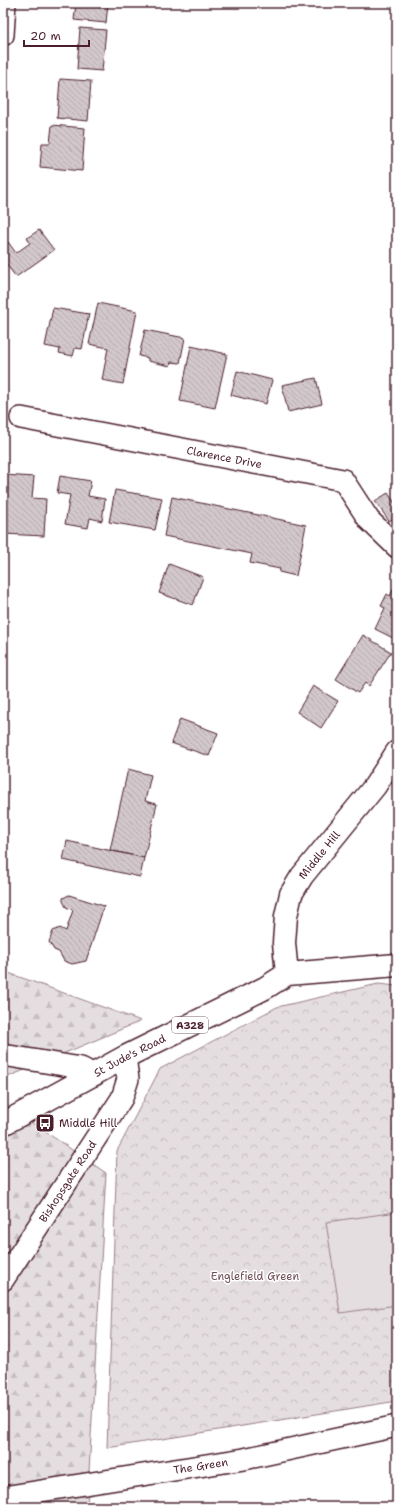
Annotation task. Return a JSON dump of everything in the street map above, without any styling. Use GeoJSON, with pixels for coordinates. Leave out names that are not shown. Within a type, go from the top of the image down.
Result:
{"type":"FeatureCollection","features":[{"type":"Feature","properties":{"kind":"main road","name":"Middle Hill"},"geometry":{"type":"LineString","coordinates":[[287,974],[284,943],[286,916],[291,894],[302,876],[375,786],[397,752]]}},
{"type":"Feature","properties":{"kind":"main road","name":"St Jude's Road"},"geometry":{"type":"LineString","coordinates":[[3,1124],[125,1057],[265,988],[287,974],[397,965]]}},
{"type":"Feature","properties":{"kind":"street"},"geometry":{"type":"LineString","coordinates":[[3,35],[5,3]]}},
{"type":"Feature","properties":{"kind":"street","name":"Clarence Drive"},"geometry":{"type":"LineString","coordinates":[[21,418],[343,480],[369,520],[397,546]]}},
{"type":"Feature","properties":{"kind":"street"},"geometry":{"type":"LineString","coordinates":[[3,1055],[80,1068],[94,1075]]}},
{"type":"Feature","properties":{"kind":"street","name":"Bishopsgate Road"},"geometry":{"type":"LineString","coordinates":[[3,1280],[122,1098],[128,1079],[125,1057]]}},
{"type":"Feature","properties":{"kind":"street","name":"The Green"},"geometry":{"type":"LineString","coordinates":[[3,1497],[244,1458],[397,1426]]}},
{"type":"Feature","properties":{"kind":"green space"},"geometry":{"type":"Polygon","coordinates":[[[3,971],[141,1021],[3,1079],[3,971]]]}},
{"type":"Feature","properties":{"kind":"green space","name":"Englefield Green"},"geometry":{"type":"Polygon","coordinates":[[[378,984],[397,986],[397,1401],[107,1448],[117,1151],[160,1069],[277,1007],[378,984]]]}},
{"type":"Feature","properties":{"kind":"green space"},"geometry":{"type":"Polygon","coordinates":[[[3,1103],[106,1173],[87,1507],[3,1507],[3,1103]]]}},
{"type":"Feature","properties":{"kind":"green space"},"geometry":{"type":"Polygon","coordinates":[[[397,1212],[397,1305],[340,1313],[326,1222],[397,1212]]]}},
{"type":"Feature","properties":{"kind":"building"},"geometry":{"type":"Polygon","coordinates":[[[76,3],[108,3],[106,23],[74,20],[76,3]]]}},
{"type":"Feature","properties":{"kind":"building"},"geometry":{"type":"Polygon","coordinates":[[[80,28],[106,30],[102,71],[77,69],[80,28]]]}},
{"type":"Feature","properties":{"kind":"building"},"geometry":{"type":"Polygon","coordinates":[[[60,79],[91,81],[88,121],[57,118],[60,79]]]}},
{"type":"Feature","properties":{"kind":"building"},"geometry":{"type":"Polygon","coordinates":[[[52,125],[85,128],[82,171],[40,167],[42,143],[50,143],[52,125]]]}},
{"type":"Feature","properties":{"kind":"building"},"geometry":{"type":"Polygon","coordinates":[[[39,230],[54,250],[16,277],[3,260],[3,245],[8,242],[16,253],[30,243],[27,238],[39,230]]]}},
{"type":"Feature","properties":{"kind":"building"},"geometry":{"type":"Polygon","coordinates":[[[98,303],[137,311],[123,384],[102,380],[108,348],[89,344],[98,303]]]}},
{"type":"Feature","properties":{"kind":"building"},"geometry":{"type":"Polygon","coordinates":[[[53,308],[89,314],[82,349],[75,348],[73,356],[59,353],[60,349],[45,346],[53,308]]]}},
{"type":"Feature","properties":{"kind":"building"},"geometry":{"type":"Polygon","coordinates":[[[145,330],[185,338],[180,363],[171,362],[170,366],[148,361],[148,358],[139,356],[145,330]]]}},
{"type":"Feature","properties":{"kind":"building"},"geometry":{"type":"Polygon","coordinates":[[[191,346],[227,354],[215,408],[180,401],[191,346]]]}},
{"type":"Feature","properties":{"kind":"building"},"geometry":{"type":"Polygon","coordinates":[[[237,371],[272,380],[266,404],[231,395],[237,371]]]}},
{"type":"Feature","properties":{"kind":"building"},"geometry":{"type":"Polygon","coordinates":[[[316,378],[322,404],[288,412],[282,385],[316,378]]]}},
{"type":"Feature","properties":{"kind":"building"},"geometry":{"type":"Polygon","coordinates":[[[4,475],[34,477],[32,498],[46,499],[44,536],[3,534],[4,475]]]}},
{"type":"Feature","properties":{"kind":"building"},"geometry":{"type":"Polygon","coordinates":[[[60,476],[91,481],[88,496],[105,499],[102,521],[90,518],[88,528],[65,524],[70,495],[57,493],[60,476]]]}},
{"type":"Feature","properties":{"kind":"building"},"geometry":{"type":"Polygon","coordinates":[[[115,490],[162,498],[155,530],[109,522],[115,490]]]}},
{"type":"Feature","properties":{"kind":"building"},"geometry":{"type":"Polygon","coordinates":[[[388,493],[397,506],[397,516],[389,521],[375,501],[388,493]]]}},
{"type":"Feature","properties":{"kind":"building"},"geometry":{"type":"Polygon","coordinates":[[[172,497],[306,525],[296,576],[279,572],[280,569],[250,563],[252,554],[164,536],[172,497]]]}},
{"type":"Feature","properties":{"kind":"building"},"geometry":{"type":"Polygon","coordinates":[[[169,564],[203,577],[193,605],[159,593],[169,564]]]}},
{"type":"Feature","properties":{"kind":"building"},"geometry":{"type":"Polygon","coordinates":[[[394,588],[397,590],[397,631],[393,638],[375,629],[385,608],[381,606],[387,594],[390,596],[394,588]]]}},
{"type":"Feature","properties":{"kind":"building"},"geometry":{"type":"Polygon","coordinates":[[[363,635],[391,652],[369,686],[365,683],[358,693],[336,679],[363,635]]]}},
{"type":"Feature","properties":{"kind":"building"},"geometry":{"type":"Polygon","coordinates":[[[313,686],[338,701],[321,728],[297,712],[313,686]]]}},
{"type":"Feature","properties":{"kind":"building"},"geometry":{"type":"Polygon","coordinates":[[[180,719],[218,733],[209,756],[171,743],[180,719]]]}},
{"type":"Feature","properties":{"kind":"building"},"geometry":{"type":"Polygon","coordinates":[[[128,769],[151,775],[145,801],[157,804],[144,858],[110,850],[128,769]]]}},
{"type":"Feature","properties":{"kind":"building"},"geometry":{"type":"Polygon","coordinates":[[[67,841],[144,858],[140,877],[63,860],[67,841]]]}},
{"type":"Feature","properties":{"kind":"building"},"geometry":{"type":"Polygon","coordinates":[[[69,895],[104,906],[86,961],[72,964],[64,961],[59,952],[54,950],[49,942],[53,931],[60,928],[66,931],[73,910],[66,907],[63,898],[69,895]]]}},
{"type":"Feature","properties":{"kind":"place","name":"Middle Hill"},"geometry":{"type":"Point","coordinates":[45,1123]}}]}
